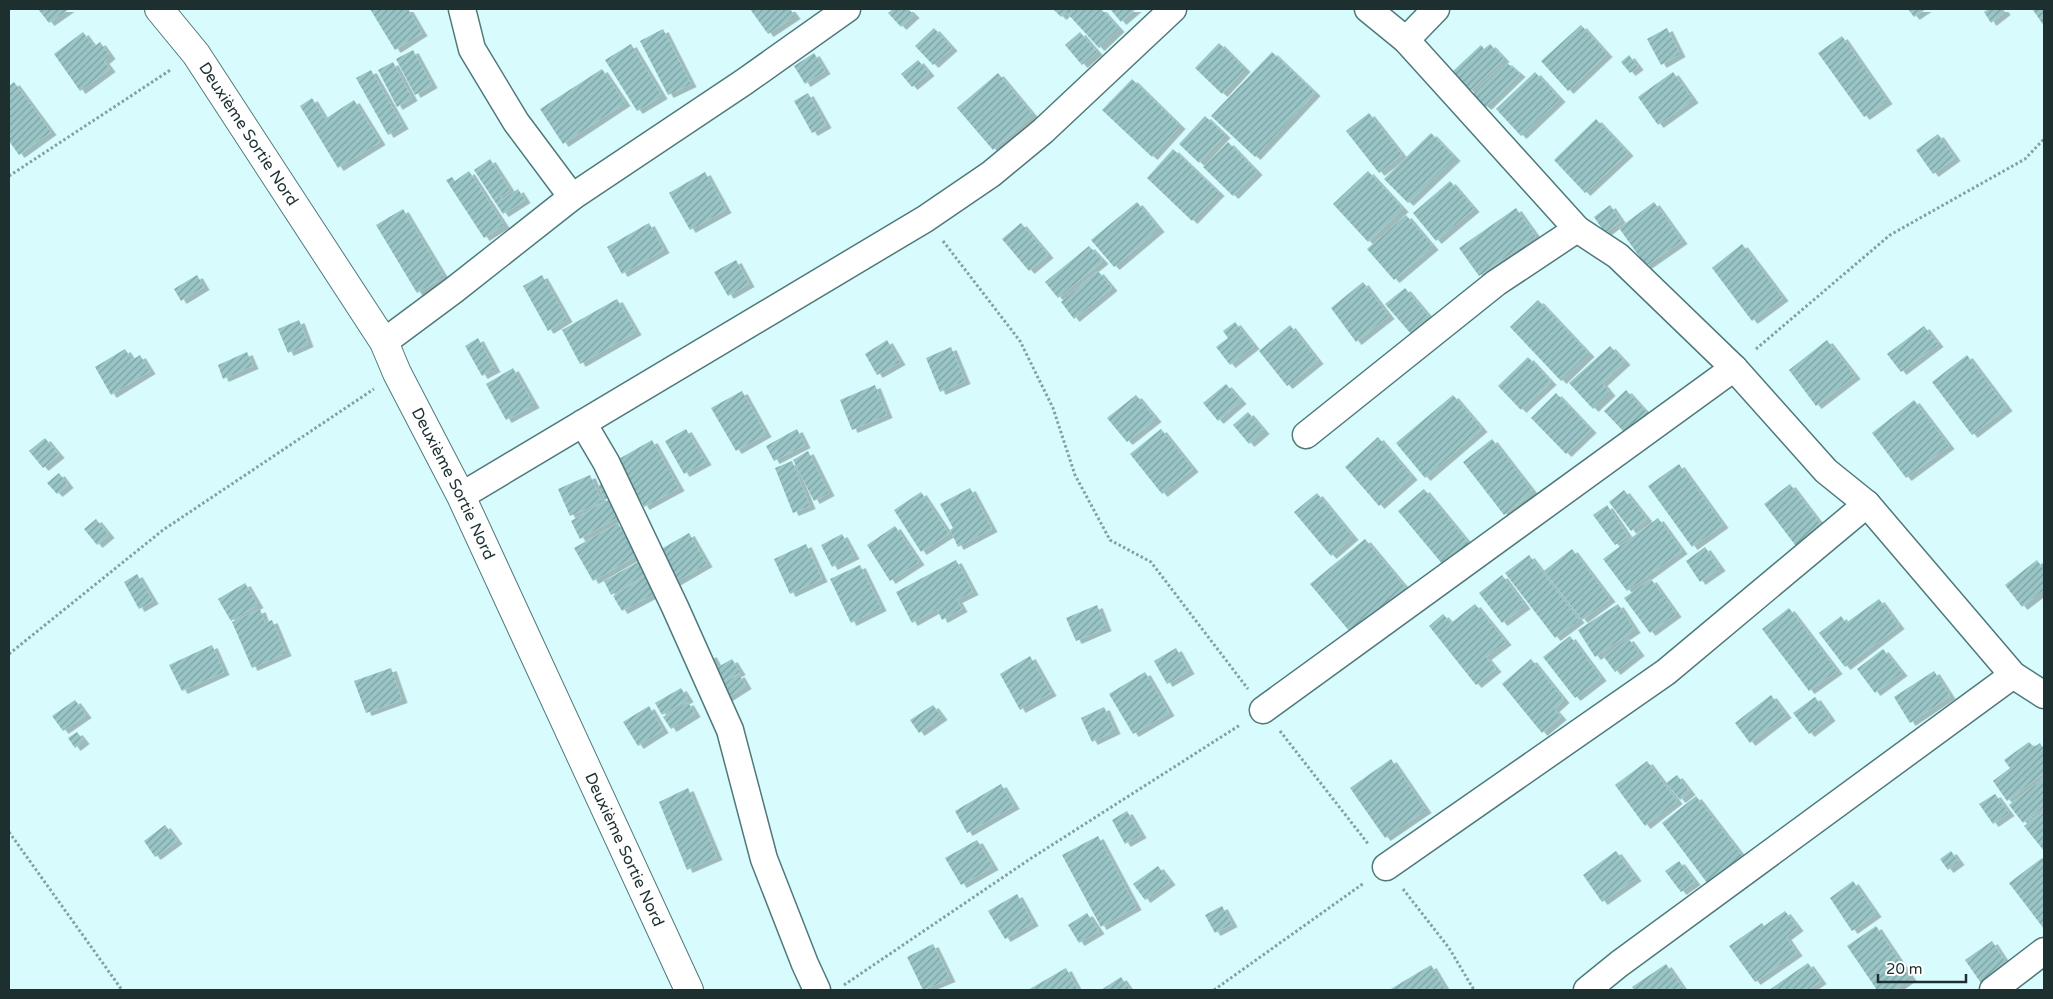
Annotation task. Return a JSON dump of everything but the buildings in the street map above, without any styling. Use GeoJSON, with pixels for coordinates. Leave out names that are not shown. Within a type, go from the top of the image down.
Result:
{"type":"FeatureCollection","features":[{"type":"Feature","properties":{"kind":"main road","name":"Deuxième Sortie Nord"},"geometry":{"type":"LineString","coordinates":[[159,9],[196,54],[384,342],[397,373],[461,496],[689,990]]}},
{"type":"Feature","properties":{"kind":"street"},"geometry":{"type":"LineString","coordinates":[[462,9],[472,49],[516,122],[572,197]]}},
{"type":"Feature","properties":{"kind":"street"},"geometry":{"type":"LineString","coordinates":[[384,342],[454,290],[572,197],[744,82],[847,9]]}},
{"type":"Feature","properties":{"kind":"street"},"geometry":{"type":"LineString","coordinates":[[461,496],[926,219],[991,174],[1043,131],[1172,9]]}},
{"type":"Feature","properties":{"kind":"street"},"geometry":{"type":"LineString","coordinates":[[1368,9],[1406,40],[1577,229],[1618,256],[1734,368],[1826,471],[1867,504],[2013,675],[2044,695]]}},
{"type":"Feature","properties":{"kind":"street"},"geometry":{"type":"LineString","coordinates":[[1406,40],[1436,9]]}},
{"type":"Feature","properties":{"kind":"street"},"geometry":{"type":"LineString","coordinates":[[1306,434],[1496,283],[1577,229]]}},
{"type":"Feature","properties":{"kind":"street"},"geometry":{"type":"LineString","coordinates":[[1264,710],[1734,368]]}},
{"type":"Feature","properties":{"kind":"street"},"geometry":{"type":"LineString","coordinates":[[583,423],[606,462],[663,581],[730,730],[764,859],[817,990]]}},
{"type":"Feature","properties":{"kind":"street"},"geometry":{"type":"LineString","coordinates":[[1386,867],[1666,672],[1867,504]]}},
{"type":"Feature","properties":{"kind":"street"},"geometry":{"type":"LineString","coordinates":[[1587,990],[1627,958],[2013,675]]}},
{"type":"Feature","properties":{"kind":"street"},"geometry":{"type":"LineString","coordinates":[[1993,990],[2044,951]]}},
{"type":"Feature","properties":{"kind":"path"},"geometry":{"type":"LineString","coordinates":[[9,176],[196,54]]}},
{"type":"Feature","properties":{"kind":"path"},"geometry":{"type":"LineString","coordinates":[[1734,368],[1890,235],[2025,159],[2044,139]]}},
{"type":"Feature","properties":{"kind":"path"},"geometry":{"type":"LineString","coordinates":[[926,219],[1020,341],[1053,408],[1075,475],[1110,540],[1152,562],[1449,948],[1474,990]]}},
{"type":"Feature","properties":{"kind":"path"},"geometry":{"type":"LineString","coordinates":[[9,654],[163,530],[397,373]]}},
{"type":"Feature","properties":{"kind":"path"},"geometry":{"type":"LineString","coordinates":[[836,990],[1030,860],[1264,710]]}},
{"type":"Feature","properties":{"kind":"path"},"geometry":{"type":"LineString","coordinates":[[9,832],[122,990]]}},
{"type":"Feature","properties":{"kind":"path"},"geometry":{"type":"LineString","coordinates":[[1214,990],[1386,867]]}}]}
